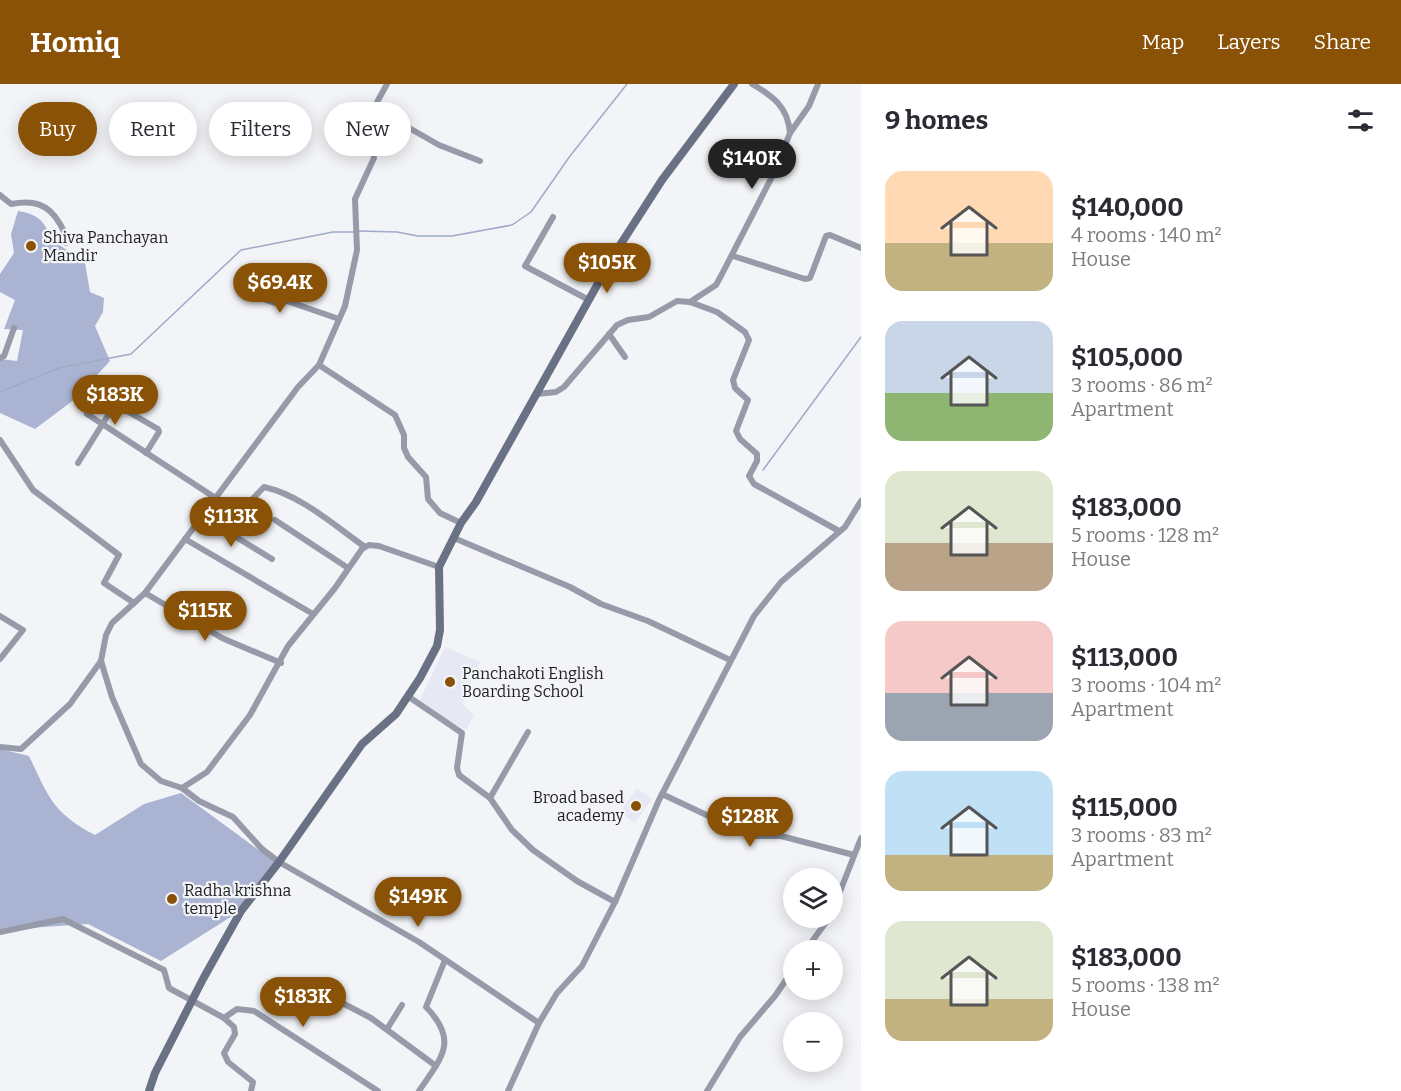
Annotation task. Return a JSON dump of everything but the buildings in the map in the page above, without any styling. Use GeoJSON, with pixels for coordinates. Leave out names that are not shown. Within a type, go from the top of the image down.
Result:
{"type":"FeatureCollection","features":[{"type":"Feature","properties":{"kind":"street"},"geometry":{"type":"LineString","coordinates":[[377,102],[387,84]]}},
{"type":"Feature","properties":{"kind":"street"},"geometry":{"type":"LineString","coordinates":[[149,1091],[155,1073],[241,911],[279,862],[362,744],[396,714],[409,697],[437,646],[441,614],[438,567],[461,523],[476,502],[520,420],[649,198],[734,84]]}},
{"type":"Feature","properties":{"kind":"street"},"geometry":{"type":"LineString","coordinates":[[752,84],[777,100],[789,123],[790,133]]}},
{"type":"Feature","properties":{"kind":"street"},"geometry":{"type":"LineString","coordinates":[[690,302],[716,285],[775,171],[790,133],[809,106],[818,84]]}},
{"type":"Feature","properties":{"kind":"street"},"geometry":{"type":"LineString","coordinates":[[411,129],[439,145],[480,161]]}},
{"type":"Feature","properties":{"kind":"street"},"geometry":{"type":"LineString","coordinates":[[0,747],[21,748],[70,704],[101,661],[106,635],[112,623],[145,592],[298,387],[319,365],[345,306],[357,250],[355,199],[374,156]]}},
{"type":"Feature","properties":{"kind":"street"},"geometry":{"type":"LineString","coordinates":[[0,195],[11,204],[32,201],[45,206],[64,232],[66,243]]}},
{"type":"Feature","properties":{"kind":"street"},"geometry":{"type":"LineString","coordinates":[[553,217],[525,266],[589,300]]}},
{"type":"Feature","properties":{"kind":"street"},"geometry":{"type":"LineString","coordinates":[[733,256],[805,279],[810,278],[826,236],[830,235],[861,248]]}},
{"type":"Feature","properties":{"kind":"street"},"geometry":{"type":"LineString","coordinates":[[238,279],[266,300],[275,303],[287,301],[339,319]]}},
{"type":"Feature","properties":{"kind":"street"},"geometry":{"type":"LineString","coordinates":[[537,394],[556,392],[564,387],[621,323],[649,317],[670,303],[690,302],[724,316],[748,336],[748,345],[733,380],[735,388],[748,400],[736,430],[740,439],[757,454],[757,461],[749,476],[754,484],[839,531]]}},
{"type":"Feature","properties":{"kind":"street"},"geometry":{"type":"LineString","coordinates":[[0,357],[4,356],[14,328]]}},
{"type":"Feature","properties":{"kind":"street"},"geometry":{"type":"LineString","coordinates":[[609,334],[625,357]]}},
{"type":"Feature","properties":{"kind":"street"},"geometry":{"type":"LineString","coordinates":[[319,365],[395,415],[404,435],[404,448],[408,457],[426,477],[428,499],[440,513],[461,523]]}},
{"type":"Feature","properties":{"kind":"street"},"geometry":{"type":"LineString","coordinates":[[78,463],[115,404],[158,429],[159,432],[146,453]]}},
{"type":"Feature","properties":{"kind":"street"},"geometry":{"type":"LineString","coordinates":[[87,414],[234,512],[242,510],[264,487],[275,489],[298,501],[365,548]]}},
{"type":"Feature","properties":{"kind":"street"},"geometry":{"type":"LineString","coordinates":[[0,440],[33,490],[118,555],[104,583],[134,603]]}},
{"type":"Feature","properties":{"kind":"street"},"geometry":{"type":"LineString","coordinates":[[508,1091],[539,1023],[557,993],[580,969],[615,902],[662,794],[730,660],[764,601],[781,582],[839,531],[853,515],[861,501]]}},
{"type":"Feature","properties":{"kind":"street"},"geometry":{"type":"LineString","coordinates":[[853,515],[861,520]]}},
{"type":"Feature","properties":{"kind":"street"},"geometry":{"type":"LineString","coordinates":[[202,516],[272,559]]}},
{"type":"Feature","properties":{"kind":"street"},"geometry":{"type":"LineString","coordinates":[[275,520],[348,568]]}},
{"type":"Feature","properties":{"kind":"street"},"geometry":{"type":"LineString","coordinates":[[185,538],[313,614]]}},
{"type":"Feature","properties":{"kind":"street"},"geometry":{"type":"LineString","coordinates":[[454,538],[570,587],[602,604],[648,621],[730,660]]}},
{"type":"Feature","properties":{"kind":"street"},"geometry":{"type":"LineString","coordinates":[[182,788],[207,772],[250,715],[288,646],[365,548],[369,545],[379,546],[438,567]]}},
{"type":"Feature","properties":{"kind":"street"},"geometry":{"type":"LineString","coordinates":[[145,592],[222,638],[280,663]]}},
{"type":"Feature","properties":{"kind":"street"},"geometry":{"type":"LineString","coordinates":[[0,616],[23,630],[0,659]]}},
{"type":"Feature","properties":{"kind":"street"},"geometry":{"type":"LineString","coordinates":[[101,661],[112,697],[141,764],[161,781],[182,788],[199,801],[233,817],[262,849],[279,862],[445,960],[539,1023]]}},
{"type":"Feature","properties":{"kind":"street"},"geometry":{"type":"LineString","coordinates":[[409,697],[462,733],[457,768],[459,775],[490,798],[512,830],[533,850],[576,881],[615,902]]}},
{"type":"Feature","properties":{"kind":"street"},"geometry":{"type":"LineString","coordinates":[[490,798],[528,732]]}},
{"type":"Feature","properties":{"kind":"street"},"geometry":{"type":"LineString","coordinates":[[662,794],[751,836],[781,836],[854,855]]}},
{"type":"Feature","properties":{"kind":"street"},"geometry":{"type":"LineString","coordinates":[[843,884],[861,838]]}},
{"type":"Feature","properties":{"kind":"street"},"geometry":{"type":"LineString","coordinates":[[0,932],[63,919],[164,970],[169,988],[224,1018],[234,1027],[234,1034],[224,1053],[228,1062],[253,1082],[251,1091]]}},
{"type":"Feature","properties":{"kind":"street"},"geometry":{"type":"LineString","coordinates":[[419,1091],[436,1066],[446,1037],[441,1023],[426,1007],[445,960]]}},
{"type":"Feature","properties":{"kind":"street"},"geometry":{"type":"LineString","coordinates":[[707,1091],[740,1037],[783,984]]}},
{"type":"Feature","properties":{"kind":"street"},"geometry":{"type":"LineString","coordinates":[[325,994],[387,1029],[436,1066]]}},
{"type":"Feature","properties":{"kind":"street"},"geometry":{"type":"LineString","coordinates":[[387,1029],[402,1005]]}},
{"type":"Feature","properties":{"kind":"street"},"geometry":{"type":"LineString","coordinates":[[224,1018],[237,1009],[254,1011],[378,1091]]}},
{"type":"Feature","properties":{"kind":"shaded area"},"geometry":{"type":"Polygon","coordinates":[[[18,211],[36,216],[61,246],[85,263],[90,292],[104,298],[103,312],[95,326],[110,361],[75,399],[35,429],[0,413],[0,359],[17,361],[23,330],[4,329],[15,300],[0,292],[0,274],[14,253],[11,234],[18,211]]]}},
{"type":"Feature","properties":{"kind":"shaded area","name":"Panchakoti English Boarding School"},"geometry":{"type":"Polygon","coordinates":[[[445,647],[480,662],[462,704],[474,715],[466,730],[433,713],[419,702],[445,647]]]}},
{"type":"Feature","properties":{"kind":"shaded area"},"geometry":{"type":"Polygon","coordinates":[[[0,749],[29,756],[54,803],[70,819],[95,835],[144,804],[181,793],[278,864],[248,906],[161,961],[88,924],[0,930],[0,749]]]}},
{"type":"Feature","properties":{"kind":"shaded area","name":"Broad based academy"},"geometry":{"type":"Polygon","coordinates":[[[637,788],[652,799],[635,823],[620,812],[637,788]]]}},
{"type":"Feature","properties":{"kind":"waterway"},"geometry":{"type":"LineString","coordinates":[[359,231],[397,232],[418,236],[452,236],[512,225],[531,212],[570,156],[627,84]]}},
{"type":"Feature","properties":{"kind":"waterway"},"geometry":{"type":"LineString","coordinates":[[0,392],[59,368],[131,354],[241,250],[333,232],[354,232]]}},
{"type":"Feature","properties":{"kind":"waterway"},"geometry":{"type":"LineString","coordinates":[[763,470],[861,337]]}},
{"type":"Feature","properties":{"kind":"place","name":"Shiva Panchayan Mandir"},"geometry":{"type":"Point","coordinates":[31,246]}},
{"type":"Feature","properties":{"kind":"place","name":"Panchakoti English Boarding School"},"geometry":{"type":"Point","coordinates":[450,682]}},
{"type":"Feature","properties":{"kind":"place","name":"Broad based academy"},"geometry":{"type":"Point","coordinates":[636,806]}},
{"type":"Feature","properties":{"kind":"place","name":"Radha krishna temple"},"geometry":{"type":"Point","coordinates":[172,899]}}]}
